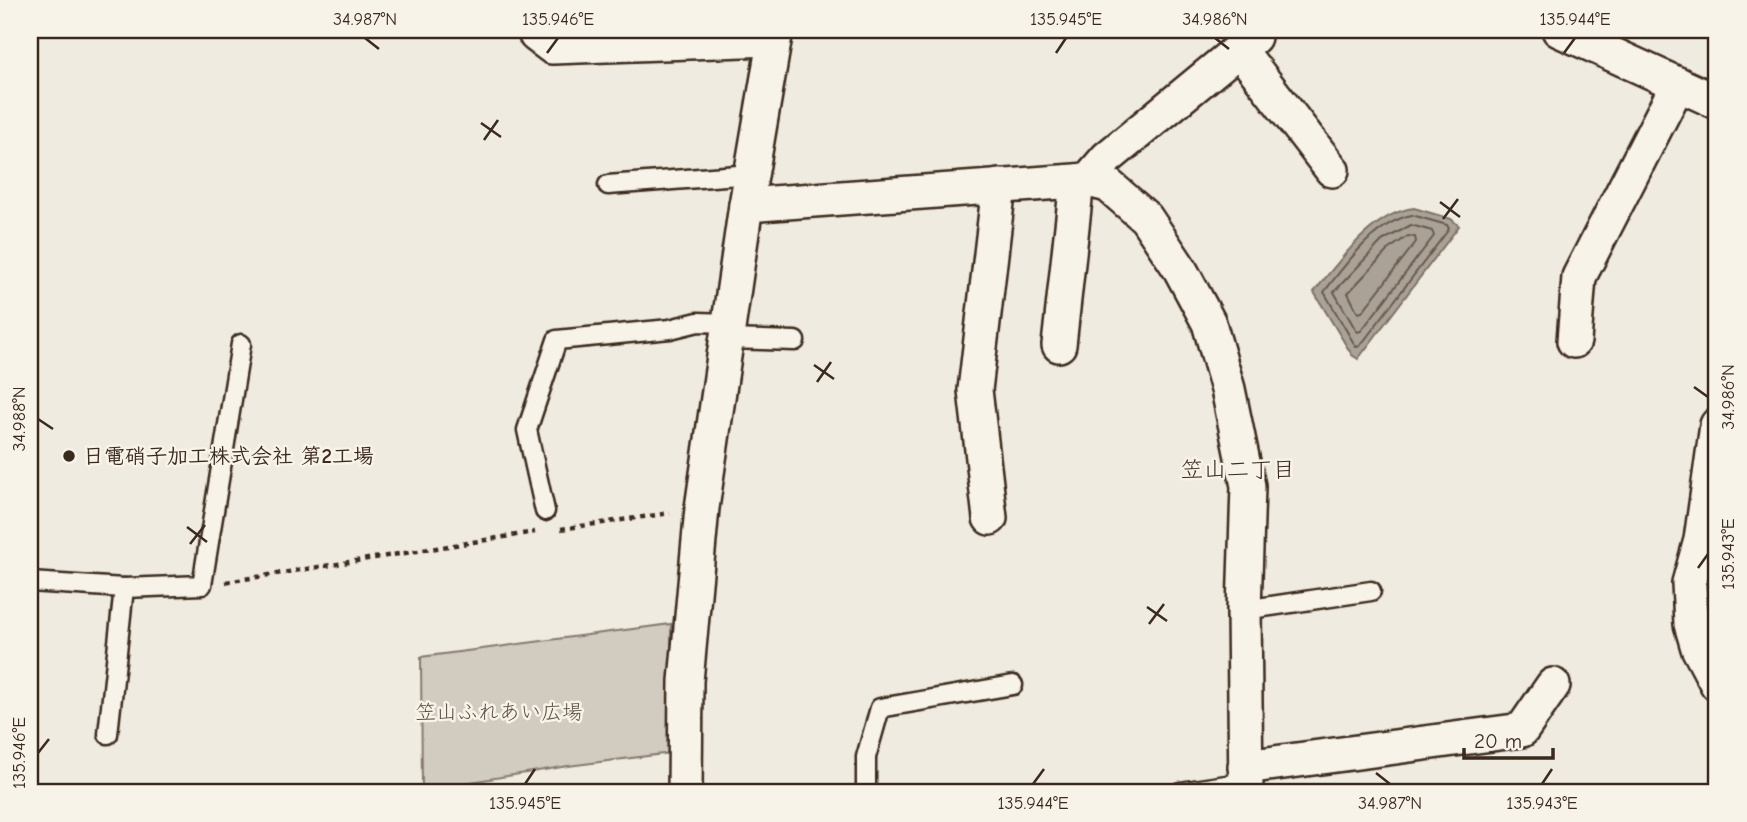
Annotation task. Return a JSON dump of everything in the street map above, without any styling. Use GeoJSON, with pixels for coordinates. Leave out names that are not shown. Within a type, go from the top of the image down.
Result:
{"type":"FeatureCollection","features":[{"type":"Feature","properties":{"kind":"street"},"geometry":{"type":"LineString","coordinates":[[536,30],[536,35],[552,47],[775,34],[748,189],[702,508],[686,681],[685,792]]}},
{"type":"Feature","properties":{"kind":"street"},"geometry":{"type":"LineString","coordinates":[[1559,30],[1717,102]]}},
{"type":"Feature","properties":{"kind":"street"},"geometry":{"type":"LineString","coordinates":[[1059,345],[1082,181],[1246,43],[1332,170]]}},
{"type":"Feature","properties":{"kind":"street"},"geometry":{"type":"LineString","coordinates":[[1574,341],[1580,277],[1678,83]]}},
{"type":"Feature","properties":{"kind":"street"},"geometry":{"type":"LineString","coordinates":[[748,189],[999,186],[1082,181],[1108,185],[1146,218],[1180,269],[1209,323],[1228,389],[1248,486],[1244,610],[1246,780],[1522,730],[1553,685]]}},
{"type":"Feature","properties":{"kind":"street"},"geometry":{"type":"LineString","coordinates":[[990,518],[975,390],[999,186]]}},
{"type":"Feature","properties":{"kind":"street"},"geometry":{"type":"LineString","coordinates":[[1717,425],[1701,540],[1689,583],[1691,624],[1698,648],[1717,684]]}},
{"type":"Feature","properties":{"kind":"lane"},"geometry":{"type":"LineString","coordinates":[[608,186],[748,189]]}},
{"type":"Feature","properties":{"kind":"lane"},"geometry":{"type":"LineString","coordinates":[[545,511],[527,430],[557,341],[670,329],[698,322],[727,331],[795,341]]}},
{"type":"Feature","properties":{"kind":"lane"},"geometry":{"type":"LineString","coordinates":[[30,582],[124,588],[202,586],[241,344]]}},
{"type":"Feature","properties":{"kind":"lane"},"geometry":{"type":"LineString","coordinates":[[108,734],[124,588]]}},
{"type":"Feature","properties":{"kind":"lane"},"geometry":{"type":"LineString","coordinates":[[1244,610],[1371,591]]}},
{"type":"Feature","properties":{"kind":"lane"},"geometry":{"type":"LineString","coordinates":[[866,792],[866,757],[880,708],[1013,685]]}},
{"type":"Feature","properties":{"kind":"lane"},"geometry":{"type":"LineString","coordinates":[[1180,792],[1246,780]]}},
{"type":"Feature","properties":{"kind":"path"},"geometry":{"type":"LineString","coordinates":[[555,530],[702,508]]}},
{"type":"Feature","properties":{"kind":"path"},"geometry":{"type":"LineString","coordinates":[[202,586],[542,531]]}},
{"type":"Feature","properties":{"kind":"green space","name":"笠山ふれあい広場"},"geometry":{"type":"Polygon","coordinates":[[[671,624],[671,753],[568,766],[422,790],[421,657],[671,624]]]}},
{"type":"Feature","properties":{"kind":"water"},"geometry":{"type":"Polygon","coordinates":[[[1414,208],[1451,219],[1459,226],[1358,359],[1352,355],[1314,292],[1370,229],[1384,219],[1414,208]]]}},
{"type":"Feature","properties":{"kind":"waterway"},"geometry":{"type":"LineString","coordinates":[[1706,628],[1716,545]]}},
{"type":"Feature","properties":{"kind":"place","name":"日電硝子加工株式会社 第2工場"},"geometry":{"type":"Point","coordinates":[69,456]}},
{"type":"Feature","properties":{"kind":"district","name":"笠山二丁目"},"geometry":{"type":"Point","coordinates":[1238,469]}}]}
